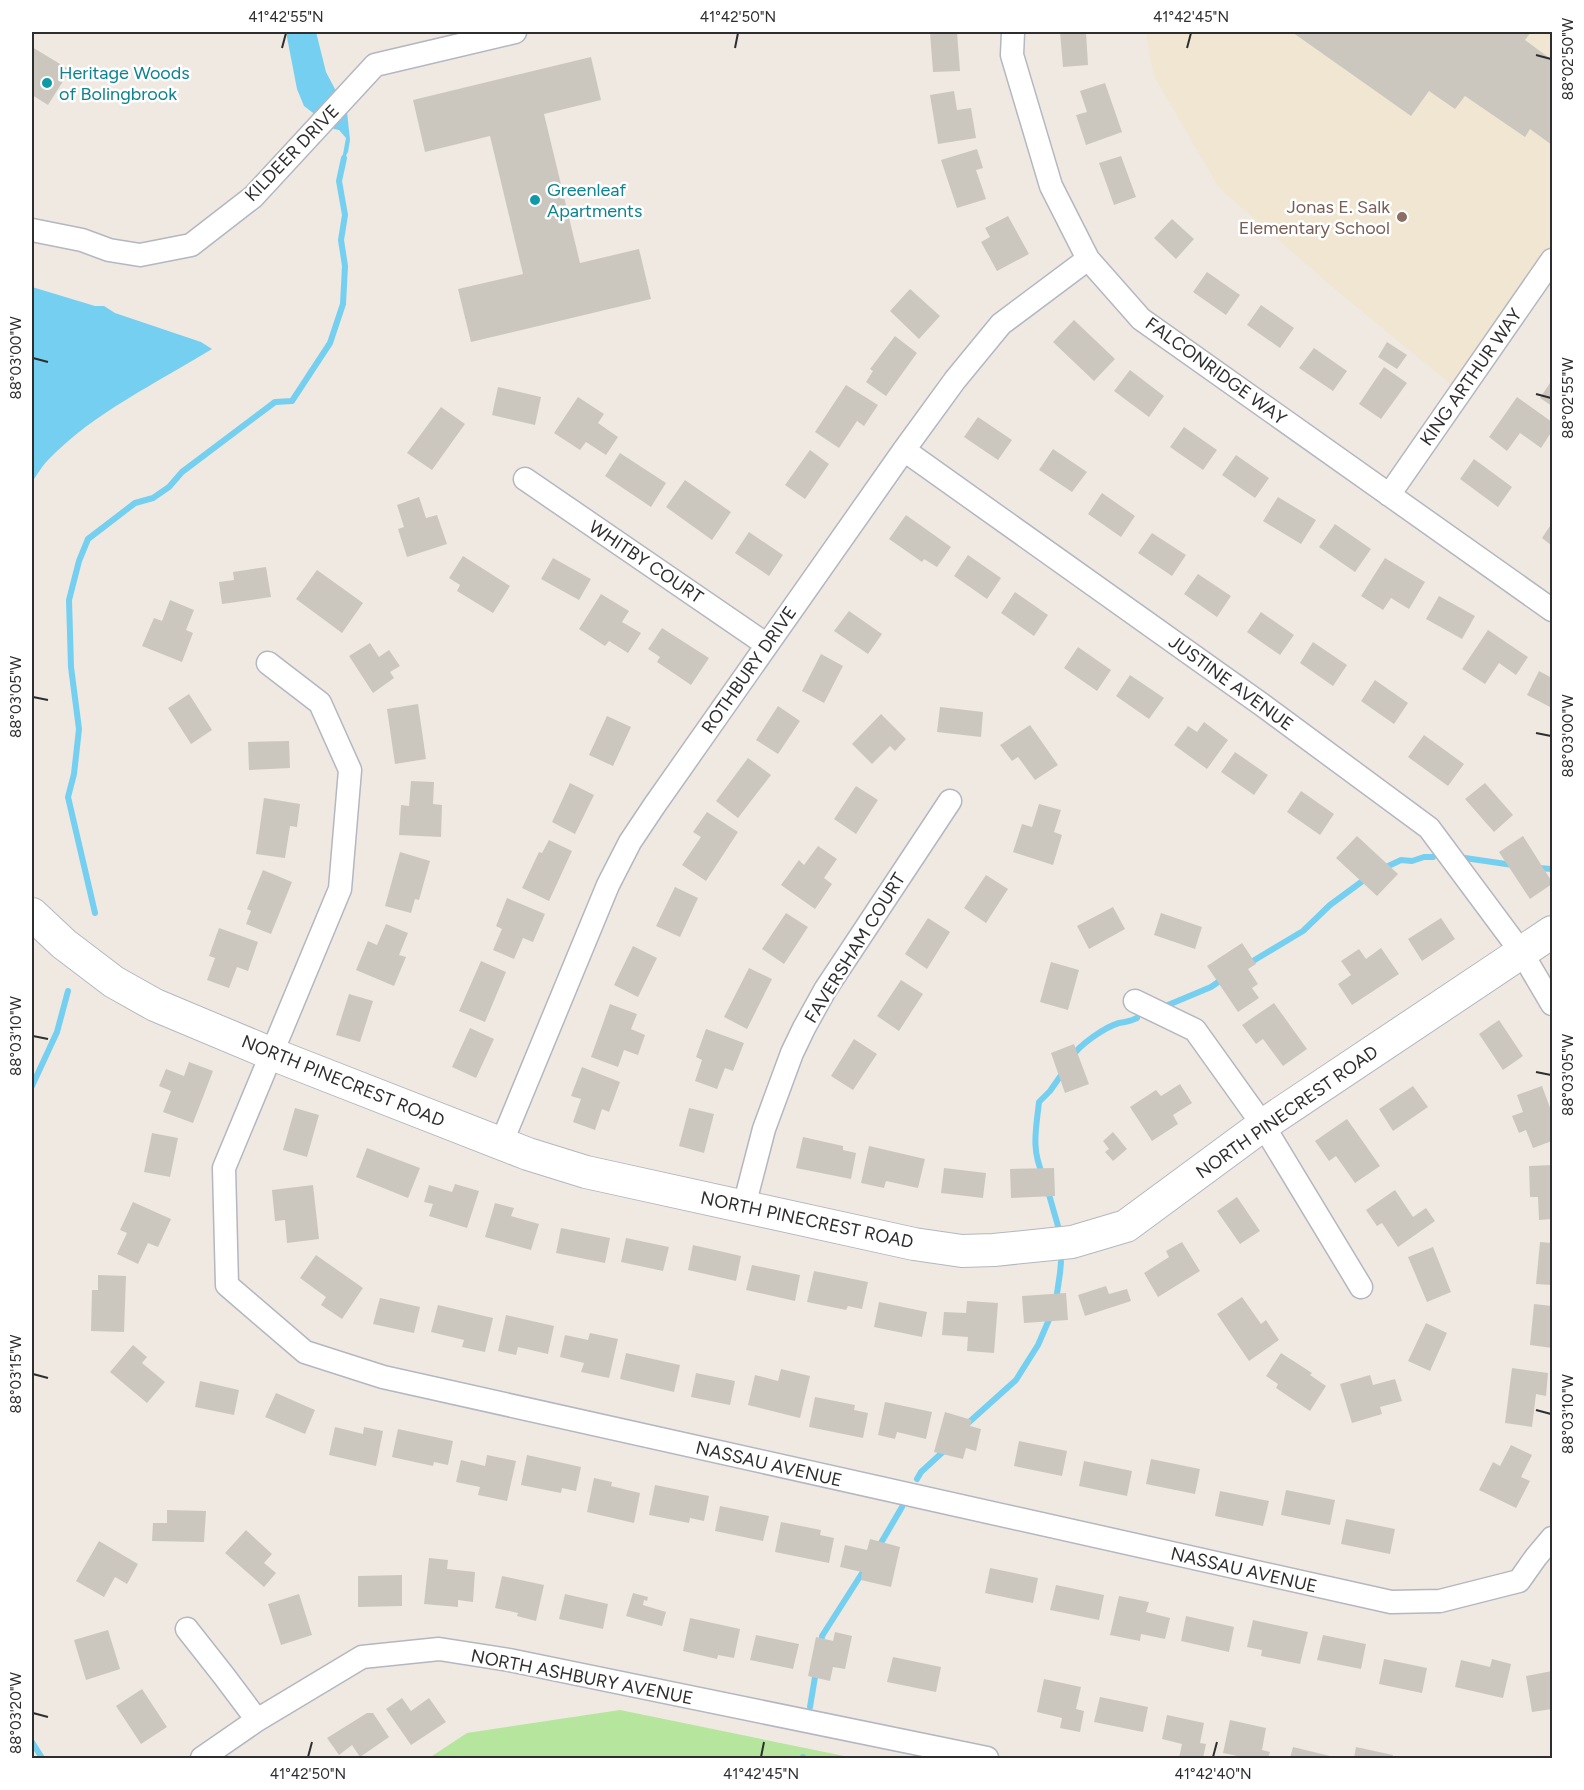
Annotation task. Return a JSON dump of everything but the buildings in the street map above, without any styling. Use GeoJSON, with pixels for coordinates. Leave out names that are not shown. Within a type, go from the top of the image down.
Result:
{"type":"FeatureCollection","features":[{"type":"Feature","properties":{"kind":"street","name":"KILDEER DRIVE"},"geometry":{"type":"LineString","coordinates":[[32,230],[82,240],[109,250],[141,255],[191,245],[253,197],[375,65],[515,32]]}},
{"type":"Feature","properties":{"kind":"street","name":"FALCONRIDGE WAY"},"geometry":{"type":"LineString","coordinates":[[1013,32],[1012,56],[1052,186],[1088,259],[1141,319],[1552,610]]}},
{"type":"Feature","properties":{"kind":"street","name":"ROTHBURY DRIVE"},"geometry":{"type":"LineString","coordinates":[[501,1144],[608,885],[630,842],[766,645],[955,380],[1001,324],[1088,259]]}},
{"type":"Feature","properties":{"kind":"street","name":"KING ARTHUR WAY"},"geometry":{"type":"LineString","coordinates":[[1389,495],[1552,260]]}},
{"type":"Feature","properties":{"kind":"street","name":"JUSTINE AVENUE"},"geometry":{"type":"LineString","coordinates":[[904,450],[1261,704],[1429,828],[1522,953]]}},
{"type":"Feature","properties":{"kind":"street","name":"WHITBY COURT"},"geometry":{"type":"LineString","coordinates":[[525,479],[766,645]]}},
{"type":"Feature","properties":{"kind":"street","name":"NASSAU AVENUE"},"geometry":{"type":"LineString","coordinates":[[268,663],[320,703],[350,770],[339,889],[224,1168],[227,1285],[305,1352],[383,1377],[1391,1602],[1440,1601],[1519,1581],[1552,1538]]}},
{"type":"Feature","properties":{"kind":"street","name":"FAVERSHAM COURT"},"geometry":{"type":"LineString","coordinates":[[744,1206],[764,1129],[788,1063],[804,1028],[825,990],[950,801]]}},
{"type":"Feature","properties":{"kind":"street","name":"NORTH PINECREST ROAD"},"geometry":{"type":"LineString","coordinates":[[32,914],[64,944],[114,982],[155,1005],[272,1054],[528,1154],[586,1172],[914,1244],[963,1251],[1072,1242],[1126,1226],[1263,1125],[1552,932]]}},
{"type":"Feature","properties":{"kind":"street"},"geometry":{"type":"LineString","coordinates":[[1522,953],[1552,1004]]}},
{"type":"Feature","properties":{"kind":"street"},"geometry":{"type":"LineString","coordinates":[[1135,1001],[1195,1030],[1263,1125],[1361,1287]]}},
{"type":"Feature","properties":{"kind":"street"},"geometry":{"type":"LineString","coordinates":[[187,1629],[257,1720]]}},
{"type":"Feature","properties":{"kind":"street","name":"NORTH ASHBURY AVENUE"},"geometry":{"type":"LineString","coordinates":[[202,1758],[257,1720],[362,1657],[439,1649],[509,1660],[987,1758]]}},
{"type":"Feature","properties":{"kind":"shaded area","name":"Jonas E. Salk Elementary School"},"geometry":{"type":"Polygon","coordinates":[[[1146,32],[1552,32],[1552,245],[1454,387],[1330,285],[1219,188],[1154,76],[1146,32]]]}},
{"type":"Feature","properties":{"kind":"green space"},"geometry":{"type":"Polygon","coordinates":[[[620,1710],[854,1758],[429,1758],[467,1733],[620,1710]]]}},
{"type":"Feature","properties":{"kind":"water"},"geometry":{"type":"Polygon","coordinates":[[[286,32],[316,32],[326,72],[347,112],[350,140],[348,152],[341,165],[346,138],[339,130],[334,129],[304,106],[297,89],[286,32]]]}},
{"type":"Feature","properties":{"kind":"water"},"geometry":{"type":"Polygon","coordinates":[[[32,287],[95,306],[104,306],[115,313],[201,342],[212,349],[105,413],[48,460],[32,482],[32,287]]]}},
{"type":"Feature","properties":{"kind":"waterway"},"geometry":{"type":"LineString","coordinates":[[95,913],[68,797],[74,774],[79,729],[71,667],[69,600],[79,561],[88,539],[135,503],[153,498],[169,487],[182,472],[275,402],[292,401],[330,343],[343,304],[345,266],[341,240],[345,215],[339,181],[344,158]]}},
{"type":"Feature","properties":{"kind":"waterway"},"geometry":{"type":"LineString","coordinates":[[1382,869],[1401,860],[1412,861],[1433,857]]}},
{"type":"Feature","properties":{"kind":"waterway"},"geometry":{"type":"LineString","coordinates":[[1458,857],[1513,865]]}},
{"type":"Feature","properties":{"kind":"waterway"},"geometry":{"type":"LineString","coordinates":[[1538,868],[1552,869]]}},
{"type":"Feature","properties":{"kind":"waterway"},"geometry":{"type":"LineString","coordinates":[[1248,964],[1303,931],[1330,905],[1368,877]]}},
{"type":"Feature","properties":{"kind":"waterway"},"geometry":{"type":"LineString","coordinates":[[1168,1005],[1211,987],[1224,978]]}},
{"type":"Feature","properties":{"kind":"waterway"},"geometry":{"type":"LineString","coordinates":[[32,1086],[57,1032],[68,991]]}},
{"type":"Feature","properties":{"kind":"waterway"},"geometry":{"type":"LineString","coordinates":[[1072,1057],[1080,1047],[1100,1032],[1113,1025],[1137,1018]]}},
{"type":"Feature","properties":{"kind":"waterway"},"geometry":{"type":"LineString","coordinates":[[1043,1175],[1036,1148],[1039,1102],[1064,1071]]}},
{"type":"Feature","properties":{"kind":"waterway"},"geometry":{"type":"LineString","coordinates":[[1048,1191],[1060,1233]]}},
{"type":"Feature","properties":{"kind":"waterway"},"geometry":{"type":"LineString","coordinates":[[1056,1300],[1061,1262]]}},
{"type":"Feature","properties":{"kind":"waterway"},"geometry":{"type":"LineString","coordinates":[[967,1424],[1016,1380],[1038,1345],[1051,1315]]}},
{"type":"Feature","properties":{"kind":"waterway"},"geometry":{"type":"LineString","coordinates":[[917,1479],[921,1472],[945,1450]]}},
{"type":"Feature","properties":{"kind":"waterway"},"geometry":{"type":"LineString","coordinates":[[878,1548],[902,1507]]}},
{"type":"Feature","properties":{"kind":"waterway"},"geometry":{"type":"LineString","coordinates":[[821,1646],[822,1636],[866,1567]]}},
{"type":"Feature","properties":{"kind":"waterway"},"geometry":{"type":"LineString","coordinates":[[810,1707],[816,1671]]}},
{"type":"Feature","properties":{"kind":"waterway"},"geometry":{"type":"LineString","coordinates":[[32,1742],[42,1758]]}},
{"type":"Feature","properties":{"kind":"place","name":"Heritage Woods of Bolingbrook"},"geometry":{"type":"Point","coordinates":[47,83]}},
{"type":"Feature","properties":{"kind":"place","name":"Greenleaf Apartments"},"geometry":{"type":"Point","coordinates":[535,200]}},
{"type":"Feature","properties":{"kind":"place","name":"Jonas E. Salk Elementary School"},"geometry":{"type":"Point","coordinates":[1402,217]}}]}
